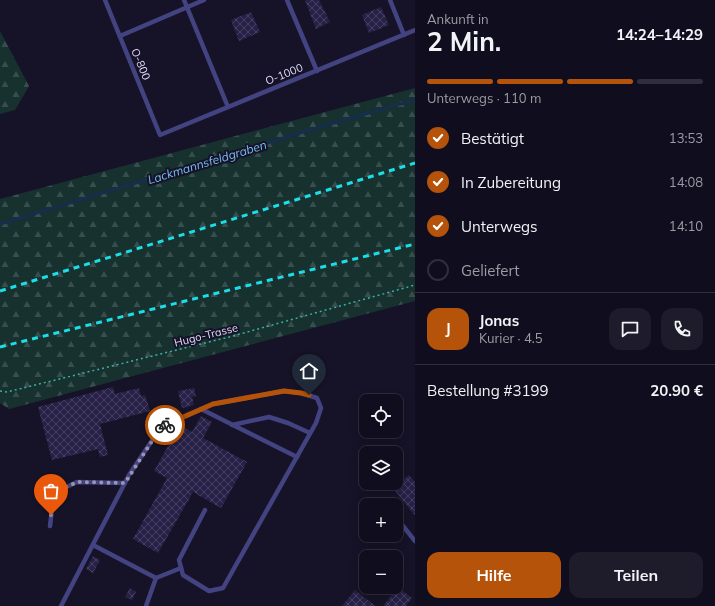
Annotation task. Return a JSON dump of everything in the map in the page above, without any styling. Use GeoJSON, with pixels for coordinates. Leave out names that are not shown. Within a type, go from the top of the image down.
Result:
{"type":"FeatureCollection","features":[{"type":"Feature","properties":{"kind":"lane","name":"O-800"},"geometry":{"type":"LineString","coordinates":[[105,0],[160,135]]}},
{"type":"Feature","properties":{"kind":"lane"},"geometry":{"type":"LineString","coordinates":[[184,0],[228,107]]}},
{"type":"Feature","properties":{"kind":"lane"},"geometry":{"type":"LineString","coordinates":[[120,36],[204,0]]}},
{"type":"Feature","properties":{"kind":"lane"},"geometry":{"type":"LineString","coordinates":[[287,0],[316,71]]}},
{"type":"Feature","properties":{"kind":"lane"},"geometry":{"type":"LineString","coordinates":[[390,0],[404,35]]}},
{"type":"Feature","properties":{"kind":"lane","name":"O-1000"},"geometry":{"type":"LineString","coordinates":[[160,135],[415,30]]}},
{"type":"Feature","properties":{"kind":"lane"},"geometry":{"type":"LineString","coordinates":[[61,606],[125,483],[161,427],[213,404],[284,391],[301,393],[317,398],[321,408],[316,423],[297,457],[223,588],[209,591],[183,575],[179,560],[205,510]]}},
{"type":"Feature","properties":{"kind":"lane"},"geometry":{"type":"LineString","coordinates":[[200,409],[297,457]]}},
{"type":"Feature","properties":{"kind":"lane"},"geometry":{"type":"LineString","coordinates":[[232,425],[268,417],[288,423],[310,433]]}},
{"type":"Feature","properties":{"kind":"lane"},"geometry":{"type":"LineString","coordinates":[[50,526],[54,493],[77,482],[125,483]]}},
{"type":"Feature","properties":{"kind":"lane"},"geometry":{"type":"LineString","coordinates":[[403,526],[415,541]]}},
{"type":"Feature","properties":{"kind":"lane"},"geometry":{"type":"LineString","coordinates":[[93,545],[156,578]]}},
{"type":"Feature","properties":{"kind":"lane"},"geometry":{"type":"LineString","coordinates":[[146,606],[156,578],[181,568]]}},
{"type":"Feature","properties":{"kind":"path","name":"Hugo-Trasse"},"geometry":{"type":"LineString","coordinates":[[0,391],[7,392],[233,336],[415,285]]}},
{"type":"Feature","properties":{"kind":"green space"},"geometry":{"type":"Polygon","coordinates":[[[0,31],[29,86],[15,110],[0,114],[0,31]]]}},
{"type":"Feature","properties":{"kind":"green space"},"geometry":{"type":"Polygon","coordinates":[[[415,88],[415,301],[9,409],[0,403],[0,199],[415,88]]]}},
{"type":"Feature","properties":{"kind":"building"},"geometry":{"type":"Polygon","coordinates":[[[305,0],[319,0],[330,22],[316,29],[305,0]]]}},
{"type":"Feature","properties":{"kind":"building"},"geometry":{"type":"Polygon","coordinates":[[[381,7],[389,25],[369,33],[362,15],[381,7]]]}},
{"type":"Feature","properties":{"kind":"building"},"geometry":{"type":"Polygon","coordinates":[[[251,12],[260,32],[239,41],[231,20],[251,12]]]}},
{"type":"Feature","properties":{"kind":"building"},"geometry":{"type":"Polygon","coordinates":[[[113,387],[115,394],[139,388],[141,396],[145,395],[150,411],[100,424],[108,455],[100,457],[98,449],[52,460],[38,407],[113,387]]]}},
{"type":"Feature","properties":{"kind":"building"},"geometry":{"type":"Polygon","coordinates":[[[194,388],[196,396],[192,397],[194,405],[182,408],[178,391],[194,388]]]}},
{"type":"Feature","properties":{"kind":"building"},"geometry":{"type":"Polygon","coordinates":[[[201,416],[212,422],[203,438],[247,462],[221,508],[193,492],[158,553],[133,539],[167,478],[154,471],[180,425],[192,432],[201,416]]]}},
{"type":"Feature","properties":{"kind":"building"},"geometry":{"type":"Polygon","coordinates":[[[409,475],[415,482],[415,516],[403,501],[403,498],[401,498],[395,490],[403,490],[403,480],[409,475]]]}},
{"type":"Feature","properties":{"kind":"building"},"geometry":{"type":"Polygon","coordinates":[[[93,556],[100,560],[93,573],[86,569],[93,556]]]}},
{"type":"Feature","properties":{"kind":"building"},"geometry":{"type":"Polygon","coordinates":[[[130,588],[136,592],[132,600],[125,597],[130,588]]]}},
{"type":"Feature","properties":{"kind":"building"},"geometry":{"type":"Polygon","coordinates":[[[355,590],[375,606],[342,606],[355,590]]]}},
{"type":"Feature","properties":{"kind":"building"},"geometry":{"type":"Polygon","coordinates":[[[403,591],[412,598],[406,606],[383,606],[392,594],[403,594],[403,591]]]}},
{"type":"Feature","properties":{"kind":"waterway","name":"Lackmannsfeldgraben"},"geometry":{"type":"LineString","coordinates":[[0,224],[323,126],[415,100]]}},
{"type":"Feature","properties":{"kind":"railway"},"geometry":{"type":"LineString","coordinates":[[0,291],[415,163]]}},
{"type":"Feature","properties":{"kind":"railway"},"geometry":{"type":"LineString","coordinates":[[0,347],[415,244]]}},
{"type":"Feature","properties":{"kind":"way so far"},"geometry":{"type":"LineString","coordinates":[[51,515],[54,493],[77,482],[125,483],[161,427],[165,425]]}},
{"type":"Feature","properties":{"kind":"route"},"geometry":{"type":"LineString","coordinates":[[165,425],[213,404],[284,391],[309,395]]}}]}
